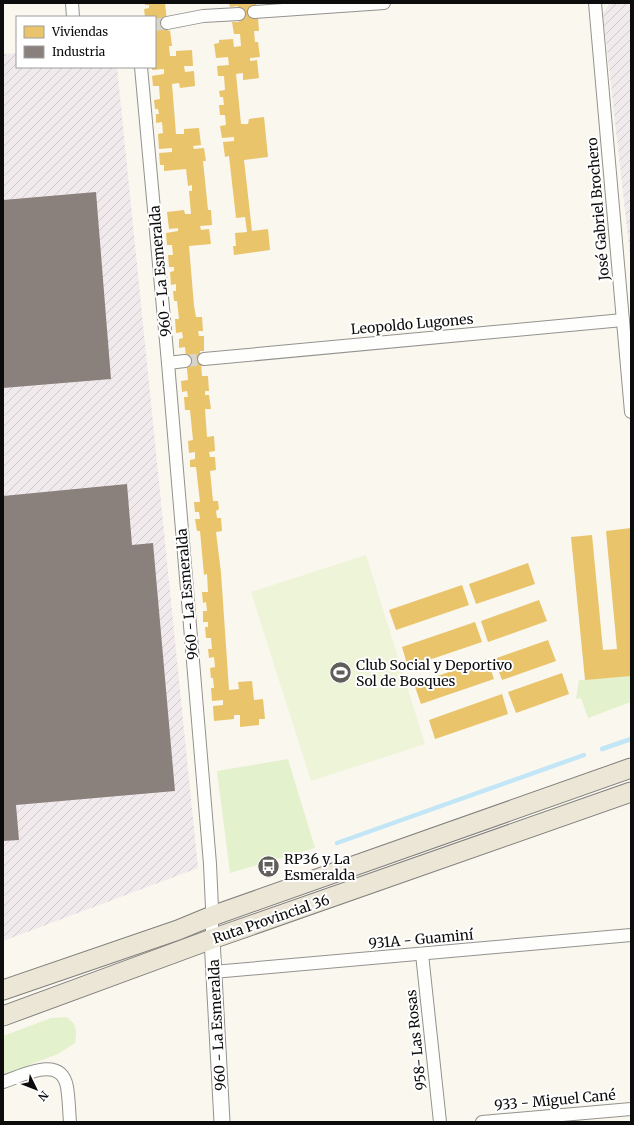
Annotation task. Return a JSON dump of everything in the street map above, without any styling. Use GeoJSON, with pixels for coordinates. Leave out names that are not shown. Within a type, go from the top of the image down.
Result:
{"type":"FeatureCollection","features":[{"type":"Feature","properties":{"kind":"main road","name":"Ruta Provincial 36"},"geometry":{"type":"LineString","coordinates":[[3,990],[178,930],[212,916],[631,768]]}},
{"type":"Feature","properties":{"kind":"main road","name":"Ruta Provincial 36"},"geometry":{"type":"LineString","coordinates":[[3,1016],[212,939],[631,792]]}},
{"type":"Feature","properties":{"kind":"street"},"geometry":{"type":"LineString","coordinates":[[72,3],[73,16]]}},
{"type":"Feature","properties":{"kind":"street"},"geometry":{"type":"LineString","coordinates":[[254,12],[384,3]]}},
{"type":"Feature","properties":{"kind":"street","name":"José Gabriel Brochero"},"geometry":{"type":"LineString","coordinates":[[595,3],[623,320],[628,334],[631,412]]}},
{"type":"Feature","properties":{"kind":"street"},"geometry":{"type":"LineString","coordinates":[[167,23],[203,16],[239,14]]}},
{"type":"Feature","properties":{"kind":"street","name":"960 - La Esmeralda"},"geometry":{"type":"LineString","coordinates":[[141,68],[168,363],[210,864],[213,972],[222,1122]]}},
{"type":"Feature","properties":{"kind":"street","name":"Leopoldo Lugones"},"geometry":{"type":"LineString","coordinates":[[204,359],[623,320]]}},
{"type":"Feature","properties":{"kind":"street"},"geometry":{"type":"LineString","coordinates":[[168,363],[186,361]]}},
{"type":"Feature","properties":{"kind":"street","name":"931A - Guaminí"},"geometry":{"type":"LineString","coordinates":[[213,972],[631,935]]}},
{"type":"Feature","properties":{"kind":"street","name":"958- Las Rosas"},"geometry":{"type":"LineString","coordinates":[[422,954],[440,1122]]}},
{"type":"Feature","properties":{"kind":"street"},"geometry":{"type":"LineString","coordinates":[[3,1082],[41,1069],[50,1069],[58,1072],[67,1086],[70,1122]]}},
{"type":"Feature","properties":{"kind":"street","name":"933 - Miguel Cané"},"geometry":{"type":"LineString","coordinates":[[482,1122],[631,1109]]}},
{"type":"Feature","properties":{"kind":"shaded area"},"geometry":{"type":"Polygon","coordinates":[[[610,3],[631,3],[631,265],[603,13],[610,3]]]}},
{"type":"Feature","properties":{"kind":"shaded area"},"geometry":{"type":"Polygon","coordinates":[[[16,53],[16,68],[117,68],[198,868],[3,941],[3,54],[16,53]]]}},
{"type":"Feature","properties":{"kind":"green space","name":"Club Social y Deportivo Sol de Bosques"},"geometry":{"type":"Polygon","coordinates":[[[366,555],[425,744],[311,781],[251,592],[366,555]]]}},
{"type":"Feature","properties":{"kind":"green space"},"geometry":{"type":"Polygon","coordinates":[[[631,676],[631,702],[588,718],[581,698],[576,699],[579,680],[631,676]]]}},
{"type":"Feature","properties":{"kind":"green space"},"geometry":{"type":"Polygon","coordinates":[[[288,759],[315,848],[230,873],[217,771],[288,759]]]}},
{"type":"Feature","properties":{"kind":"green space"},"geometry":{"type":"Polygon","coordinates":[[[66,1017],[74,1025],[76,1034],[75,1043],[58,1054],[3,1075],[3,1036],[51,1018],[66,1017]]]}},
{"type":"Feature","properties":{"kind":"building: Viviendas"},"geometry":{"type":"Polygon","coordinates":[[[145,3],[165,3],[168,31],[170,30],[172,46],[169,46],[170,56],[176,56],[176,51],[192,50],[193,66],[184,66],[185,72],[194,71],[195,86],[180,88],[179,83],[172,84],[176,134],[184,134],[184,129],[199,128],[201,145],[193,146],[194,149],[204,148],[206,161],[203,161],[208,210],[211,210],[212,225],[200,226],[201,230],[209,229],[211,244],[189,246],[196,317],[202,317],[203,331],[198,331],[199,336],[204,336],[204,351],[200,351],[202,376],[208,376],[209,391],[205,391],[205,395],[209,395],[211,409],[205,409],[207,437],[214,436],[215,451],[209,452],[210,457],[215,457],[216,470],[210,471],[213,501],[218,501],[219,509],[216,511],[217,518],[221,518],[222,531],[216,532],[221,573],[229,690],[239,689],[238,682],[252,681],[254,700],[263,699],[265,719],[259,719],[259,725],[240,727],[240,715],[234,715],[234,719],[214,721],[213,706],[223,705],[223,700],[212,701],[211,688],[214,688],[210,668],[215,667],[214,657],[209,658],[208,649],[212,649],[211,638],[206,638],[205,627],[208,627],[208,622],[203,622],[203,611],[207,611],[206,602],[203,603],[202,592],[208,592],[207,574],[204,575],[200,531],[197,531],[195,519],[200,519],[199,512],[195,512],[194,502],[200,502],[196,467],[190,467],[190,460],[195,459],[195,452],[189,453],[188,441],[193,440],[190,410],[185,410],[184,397],[188,397],[187,391],[182,392],[181,381],[188,380],[185,347],[179,348],[179,339],[183,338],[182,332],[176,333],[175,319],[179,319],[177,301],[174,301],[173,291],[176,291],[176,284],[171,285],[170,272],[174,271],[174,267],[169,267],[168,255],[173,255],[172,245],[167,245],[166,233],[178,231],[178,228],[169,229],[167,212],[184,210],[185,214],[191,214],[189,191],[192,191],[192,185],[188,186],[186,169],[164,171],[164,165],[160,165],[159,153],[172,152],[172,148],[159,149],[158,134],[163,133],[162,122],[156,123],[156,114],[159,114],[158,109],[155,109],[154,100],[160,99],[159,86],[153,86],[152,76],[164,74],[164,69],[152,70],[152,68],[156,68],[156,16],[145,16],[144,9],[149,8],[149,5],[145,5],[145,3]]]}},
{"type":"Feature","properties":{"kind":"building: Viviendas"},"geometry":{"type":"Polygon","coordinates":[[[229,3],[256,3],[257,10],[254,10],[254,19],[258,18],[259,31],[254,31],[255,42],[258,42],[260,57],[250,58],[250,61],[257,60],[259,78],[243,80],[243,73],[236,74],[241,124],[248,124],[249,119],[264,117],[268,157],[244,160],[252,231],[268,229],[270,250],[234,255],[233,246],[236,246],[235,233],[247,232],[245,217],[236,218],[229,156],[225,157],[223,142],[234,141],[234,137],[222,138],[220,126],[226,125],[225,115],[220,115],[219,105],[224,105],[223,97],[220,97],[219,91],[225,90],[224,76],[218,76],[217,66],[229,65],[228,57],[216,58],[214,44],[219,43],[219,40],[233,39],[234,47],[241,46],[240,34],[234,34],[232,22],[239,22],[238,6],[230,7],[229,3]]]}},
{"type":"Feature","properties":{"kind":"building: Viviendas"},"geometry":{"type":"Polygon","coordinates":[[[631,528],[631,676],[585,680],[571,537],[592,535],[603,650],[617,649],[606,531],[631,528]]]}},
{"type":"Feature","properties":{"kind":"building: Viviendas"},"geometry":{"type":"Polygon","coordinates":[[[528,563],[535,584],[476,604],[469,584],[528,563]]]}},
{"type":"Feature","properties":{"kind":"building: Viviendas"},"geometry":{"type":"Polygon","coordinates":[[[462,585],[469,605],[396,630],[389,610],[462,585]]]}},
{"type":"Feature","properties":{"kind":"building: Viviendas"},"geometry":{"type":"Polygon","coordinates":[[[539,600],[547,621],[488,642],[481,621],[539,600]]]}},
{"type":"Feature","properties":{"kind":"building: Viviendas"},"geometry":{"type":"Polygon","coordinates":[[[475,622],[482,642],[408,667],[402,647],[475,622]]]}},
{"type":"Feature","properties":{"kind":"building: Viviendas"},"geometry":{"type":"Polygon","coordinates":[[[548,640],[556,661],[502,680],[494,659],[548,640]]]}},
{"type":"Feature","properties":{"kind":"building: Viviendas"},"geometry":{"type":"Polygon","coordinates":[[[487,659],[494,679],[421,704],[414,684],[487,659]]]}},
{"type":"Feature","properties":{"kind":"building: Viviendas"},"geometry":{"type":"Polygon","coordinates":[[[562,673],[569,694],[516,713],[508,692],[562,673]]]}},
{"type":"Feature","properties":{"kind":"building: Viviendas"},"geometry":{"type":"Polygon","coordinates":[[[502,694],[508,714],[435,739],[429,720],[502,694]]]}},
{"type":"Feature","properties":{"kind":"building: Industria"},"geometry":{"type":"Polygon","coordinates":[[[96,192],[111,379],[3,388],[3,200],[96,192]]]}},
{"type":"Feature","properties":{"kind":"building: Industria"},"geometry":{"type":"Polygon","coordinates":[[[127,484],[132,545],[153,543],[175,791],[16,805],[19,840],[3,841],[3,496],[127,484]]]}},
{"type":"Feature","properties":{"kind":"waterway"},"geometry":{"type":"LineString","coordinates":[[602,749],[631,739]]}},
{"type":"Feature","properties":{"kind":"waterway"},"geometry":{"type":"LineString","coordinates":[[337,843],[584,755]]}},
{"type":"Feature","properties":{"kind":"tunnel"},"geometry":{"type":"LineString","coordinates":[[156,25],[167,23]]}},
{"type":"Feature","properties":{"kind":"tunnel"},"geometry":{"type":"LineString","coordinates":[[185,361],[204,359]]}},
{"type":"Feature","properties":{"kind":"place","name":"Club Social y Deportivo Sol de Bosques"},"geometry":{"type":"Point","coordinates":[340,673]}},
{"type":"Feature","properties":{"kind":"place","name":"RP36 y La Esmeralda"},"geometry":{"type":"Point","coordinates":[269,867]}}]}
